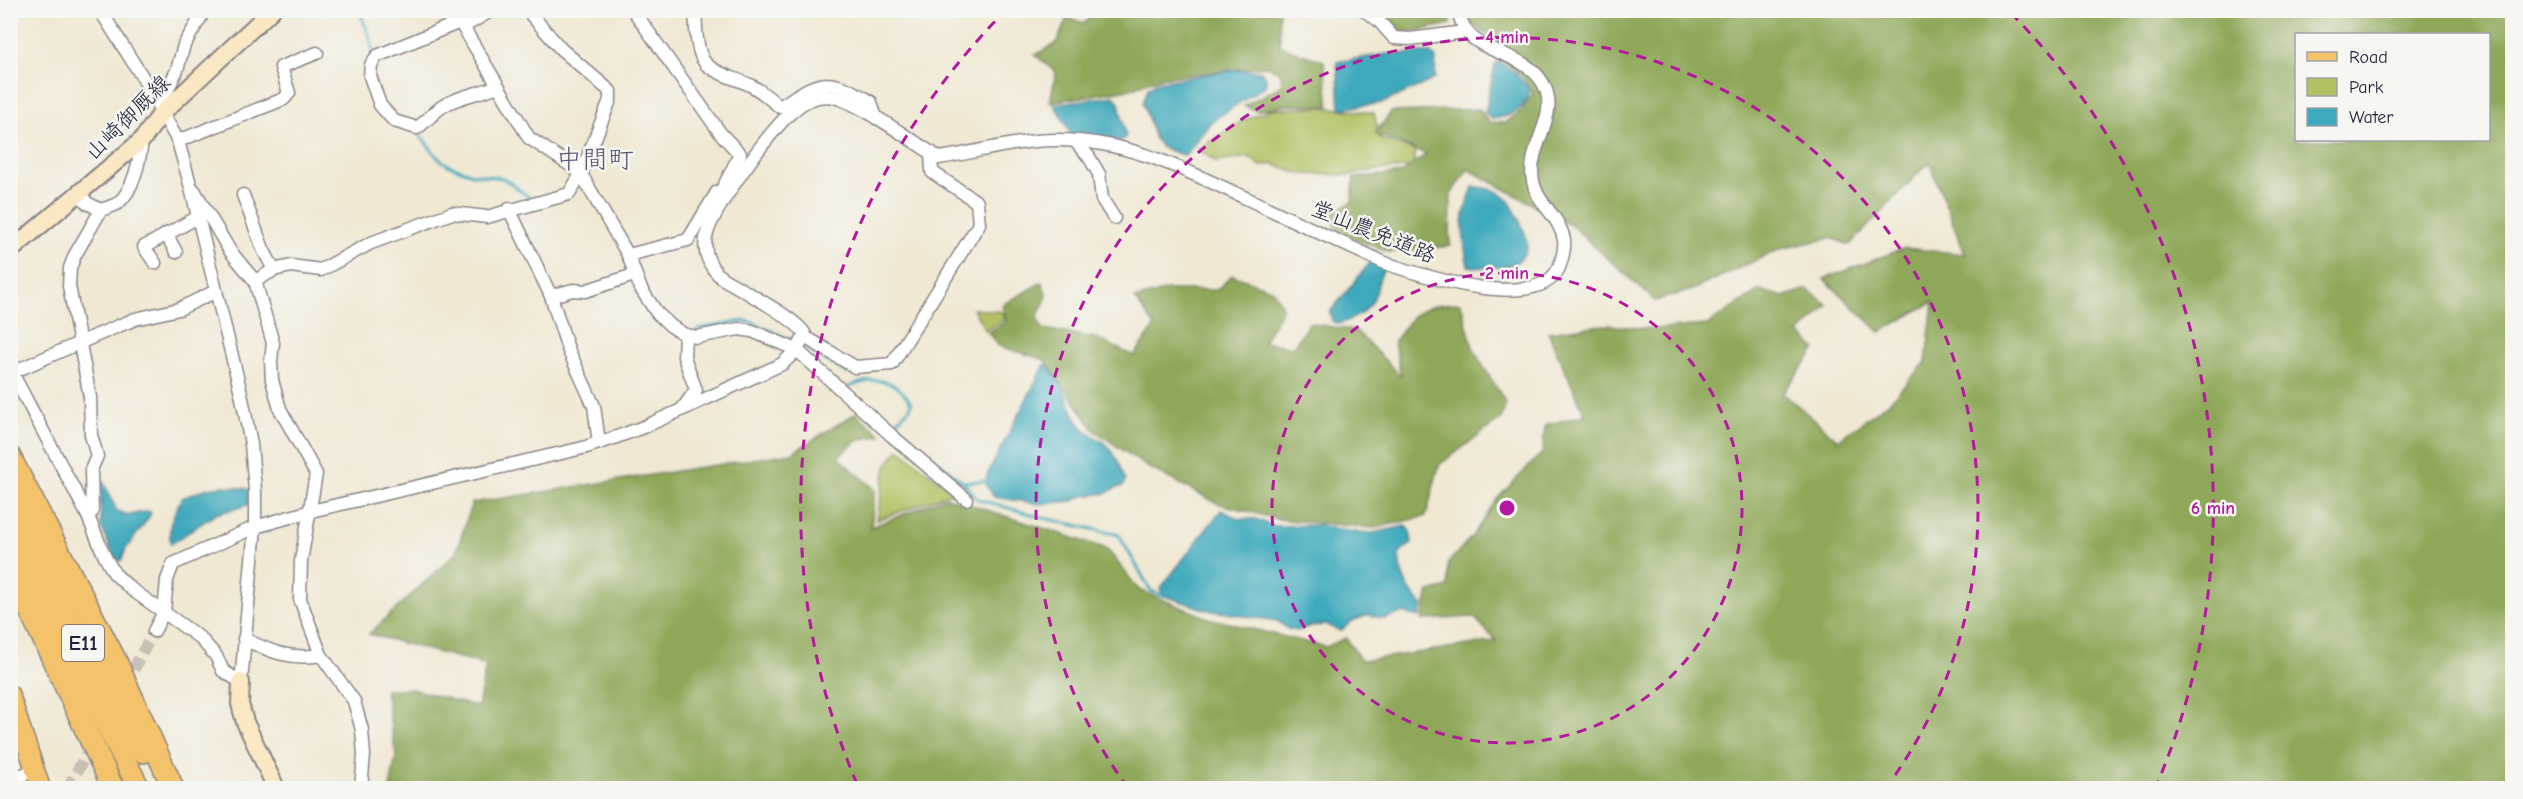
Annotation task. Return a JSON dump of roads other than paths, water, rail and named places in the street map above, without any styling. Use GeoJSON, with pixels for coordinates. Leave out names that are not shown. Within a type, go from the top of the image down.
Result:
{"type":"FeatureCollection","features":[{"type":"Feature","properties":{"kind":"highway"},"geometry":{"type":"LineString","coordinates":[[10,457],[115,659],[173,789]]}},
{"type":"Feature","properties":{"kind":"highway","name":"E11"},"geometry":{"type":"LineString","coordinates":[[10,494],[81,639],[163,789]]}},
{"type":"Feature","properties":{"kind":"highway","name":"E11"},"geometry":{"type":"LineString","coordinates":[[10,526],[65,644],[139,789]]}},
{"type":"Feature","properties":{"kind":"highway"},"geometry":{"type":"LineString","coordinates":[[10,568],[113,789]]}},
{"type":"Feature","properties":{"kind":"main road","name":"山崎御厩線"},"geometry":{"type":"LineString","coordinates":[[10,251],[142,140],[160,110],[272,10]]}},
{"type":"Feature","properties":{"kind":"main road"},"geometry":{"type":"LineString","coordinates":[[241,682],[240,704],[245,722],[276,789]]}},
{"type":"Feature","properties":{"kind":"main road"},"geometry":{"type":"LineString","coordinates":[[10,695],[41,789]]}},
{"type":"Feature","properties":{"kind":"street"},"geometry":{"type":"LineString","coordinates":[[100,10],[143,78],[178,141],[216,291],[251,444],[255,527],[241,682],[223,671],[216,656],[200,638],[131,589],[114,573],[87,514],[12,371],[135,320],[179,309],[216,291]]}},
{"type":"Feature","properties":{"kind":"street"},"geometry":{"type":"LineString","coordinates":[[160,110],[177,70],[184,45],[205,10]]}},
{"type":"Feature","properties":{"kind":"street"},"geometry":{"type":"LineString","coordinates":[[453,10],[529,138],[573,166],[581,174],[628,255],[634,275],[657,313],[685,335],[698,337],[739,329],[801,344],[855,367],[892,364],[979,224],[977,202],[932,172],[935,155],[876,118],[843,100],[829,96],[810,99],[792,111],[725,192]]}},
{"type":"Feature","properties":{"kind":"street"},"geometry":{"type":"LineString","coordinates":[[492,10],[374,60],[370,76],[380,105],[394,121],[417,128],[430,119],[442,106],[497,86]]}},
{"type":"Feature","properties":{"kind":"street"},"geometry":{"type":"LineString","coordinates":[[255,281],[274,270],[291,266],[321,270],[371,243],[452,213],[487,217],[569,194],[581,174],[610,100],[610,91],[561,49],[527,10]]}},
{"type":"Feature","properties":{"kind":"street"},"geometry":{"type":"LineString","coordinates":[[154,631],[164,612],[167,580],[173,564],[255,527],[310,511],[419,488],[599,442],[646,426],[782,364],[801,344],[803,329],[722,278],[714,271],[708,260],[706,237],[740,154],[720,134],[633,10]]}},
{"type":"Feature","properties":{"kind":"street"},"geometry":{"type":"LineString","coordinates":[[696,10],[695,30],[705,63],[712,68],[764,93],[780,107],[807,88],[822,85],[843,86],[871,102],[876,118]]}},
{"type":"Feature","properties":{"kind":"street"},"geometry":{"type":"LineString","coordinates":[[1364,10],[1378,20],[1394,38],[1410,39],[1465,32],[1460,24],[1459,10]]}},
{"type":"Feature","properties":{"kind":"street","name":"堂山農免道路"},"geometry":{"type":"LineString","coordinates":[[935,155],[1031,142],[1075,141],[1129,149],[1152,156],[1385,263],[1443,282],[1520,290],[1536,287],[1545,283],[1560,267],[1564,242],[1560,228],[1537,196],[1533,183],[1532,168],[1548,116],[1549,103],[1546,90],[1540,79],[1522,62],[1483,45],[1465,32]]}},
{"type":"Feature","properties":{"kind":"street"},"geometry":{"type":"LineString","coordinates":[[178,141],[284,99],[289,93],[281,67],[317,53]]}},
{"type":"Feature","properties":{"kind":"street"},"geometry":{"type":"LineString","coordinates":[[87,514],[92,512],[91,470],[97,456],[91,435],[90,397],[69,286],[70,268],[101,210],[118,203],[128,190],[140,158],[142,140]]}},
{"type":"Feature","properties":{"kind":"street"},"geometry":{"type":"LineString","coordinates":[[1075,141],[1089,157],[1099,174],[1102,199],[1114,218]]}},
{"type":"Feature","properties":{"kind":"street"},"geometry":{"type":"LineString","coordinates":[[190,184],[230,250],[255,281],[272,335],[272,380],[280,409],[316,474],[301,561],[300,599],[321,655],[354,701],[362,730],[364,755],[361,789]]}},
{"type":"Feature","properties":{"kind":"street"},"geometry":{"type":"LineString","coordinates":[[628,255],[688,240],[717,192],[725,192]]}},
{"type":"Feature","properties":{"kind":"street"},"geometry":{"type":"LineString","coordinates":[[79,193],[87,203],[101,210]]}},
{"type":"Feature","properties":{"kind":"street"},"geometry":{"type":"LineString","coordinates":[[243,195],[263,249],[274,270]]}},
{"type":"Feature","properties":{"kind":"street"},"geometry":{"type":"LineString","coordinates":[[509,209],[551,296],[568,349],[594,406],[599,442]]}},
{"type":"Feature","properties":{"kind":"street"},"geometry":{"type":"LineString","coordinates":[[155,263],[144,247],[198,217]]}},
{"type":"Feature","properties":{"kind":"street"},"geometry":{"type":"LineString","coordinates":[[166,234],[176,252]]}},
{"type":"Feature","properties":{"kind":"street"},"geometry":{"type":"LineString","coordinates":[[551,296],[573,290],[585,291],[634,275]]}},
{"type":"Feature","properties":{"kind":"street"},"geometry":{"type":"LineString","coordinates":[[683,409],[696,390],[684,357],[685,335]]}},
{"type":"Feature","properties":{"kind":"street"},"geometry":{"type":"LineString","coordinates":[[801,344],[891,435],[966,499]]}},
{"type":"Feature","properties":{"kind":"street"},"geometry":{"type":"LineString","coordinates":[[244,639],[282,656],[301,658],[321,655]]}},
{"type":"Feature","properties":{"kind":"street"},"geometry":{"type":"LineString","coordinates":[[12,782],[34,768]]}},
{"type":"Feature","properties":{"kind":"water"},"geometry":{"type":"Polygon","coordinates":[[[1431,53],[1436,59],[1435,79],[1383,103],[1340,109],[1337,62],[1387,54],[1431,53]]]}},
{"type":"Feature","properties":{"kind":"water"},"geometry":{"type":"Polygon","coordinates":[[[1498,62],[1516,73],[1530,90],[1525,103],[1516,111],[1492,119],[1485,112],[1495,65],[1498,62]]]}},
{"type":"Feature","properties":{"kind":"water"},"geometry":{"type":"Polygon","coordinates":[[[1234,70],[1260,71],[1266,77],[1266,85],[1211,122],[1185,156],[1161,147],[1155,139],[1143,103],[1148,88],[1158,82],[1234,70]]]}},
{"type":"Feature","properties":{"kind":"water"},"geometry":{"type":"Polygon","coordinates":[[[1114,96],[1119,103],[1126,137],[1120,141],[1072,136],[1054,104],[1114,96]]]}},
{"type":"Feature","properties":{"kind":"water"},"geometry":{"type":"Polygon","coordinates":[[[1473,187],[1487,188],[1500,193],[1513,208],[1526,238],[1526,249],[1522,258],[1514,263],[1492,268],[1468,266],[1463,226],[1465,208],[1473,187]]]}},
{"type":"Feature","properties":{"kind":"water"},"geometry":{"type":"Polygon","coordinates":[[[1372,260],[1384,270],[1374,299],[1362,313],[1350,320],[1338,324],[1332,321],[1330,312],[1372,260]]]}},
{"type":"Feature","properties":{"kind":"water"},"geometry":{"type":"Polygon","coordinates":[[[1045,364],[1061,385],[1080,425],[1107,445],[1114,454],[1125,481],[1123,486],[1107,493],[1083,496],[1073,501],[1040,504],[994,497],[986,485],[987,475],[1045,364]]]}},
{"type":"Feature","properties":{"kind":"water"},"geometry":{"type":"Polygon","coordinates":[[[100,481],[103,481],[117,511],[129,515],[149,511],[151,514],[126,549],[121,561],[115,560],[101,526],[100,481]]]}},
{"type":"Feature","properties":{"kind":"water"},"geometry":{"type":"Polygon","coordinates":[[[225,486],[249,489],[248,505],[216,514],[171,544],[170,526],[182,498],[208,488],[225,486]]]}},
{"type":"Feature","properties":{"kind":"water"},"geometry":{"type":"Polygon","coordinates":[[[1221,510],[1239,519],[1256,519],[1273,526],[1320,525],[1347,531],[1373,533],[1405,526],[1410,530],[1412,543],[1399,554],[1401,569],[1413,594],[1423,606],[1419,617],[1401,613],[1385,619],[1369,615],[1352,621],[1341,631],[1326,625],[1310,626],[1297,631],[1288,629],[1277,621],[1207,610],[1164,596],[1160,589],[1221,510]]]}},
{"type":"Feature","properties":{"kind":"waterway"},"geometry":{"type":"LineString","coordinates":[[359,10],[371,40],[373,56]]}},
{"type":"Feature","properties":{"kind":"waterway"},"geometry":{"type":"LineString","coordinates":[[417,131],[438,158],[448,165],[472,174],[503,178],[529,197]]}},
{"type":"Feature","properties":{"kind":"waterway"},"geometry":{"type":"LineString","coordinates":[[698,329],[745,321],[796,342]]}},
{"type":"Feature","properties":{"kind":"waterway"},"geometry":{"type":"LineString","coordinates":[[802,345],[846,373]]}},
{"type":"Feature","properties":{"kind":"waterway"},"geometry":{"type":"LineString","coordinates":[[847,388],[874,381],[883,381],[898,388],[911,403],[910,408],[892,426],[963,482],[977,499],[1044,518],[1119,535],[1151,591],[1164,596]]}},
{"type":"Feature","properties":{"kind":"waterway"},"geometry":{"type":"LineString","coordinates":[[964,482],[986,481]]}},
{"type":"Feature","properties":{"kind":"waterway"},"geometry":{"type":"LineString","coordinates":[[260,533],[271,529]]}},
{"type":"Feature","properties":{"kind":"tunnel"},"geometry":{"type":"LineString","coordinates":[[125,685],[154,631]]}},
{"type":"Feature","properties":{"kind":"tunnel"},"geometry":{"type":"LineString","coordinates":[[68,788],[93,742]]}},
{"type":"Feature","properties":{"kind":"district","name":"中間町"},"geometry":{"type":"Point","coordinates":[595,159]}}]}
